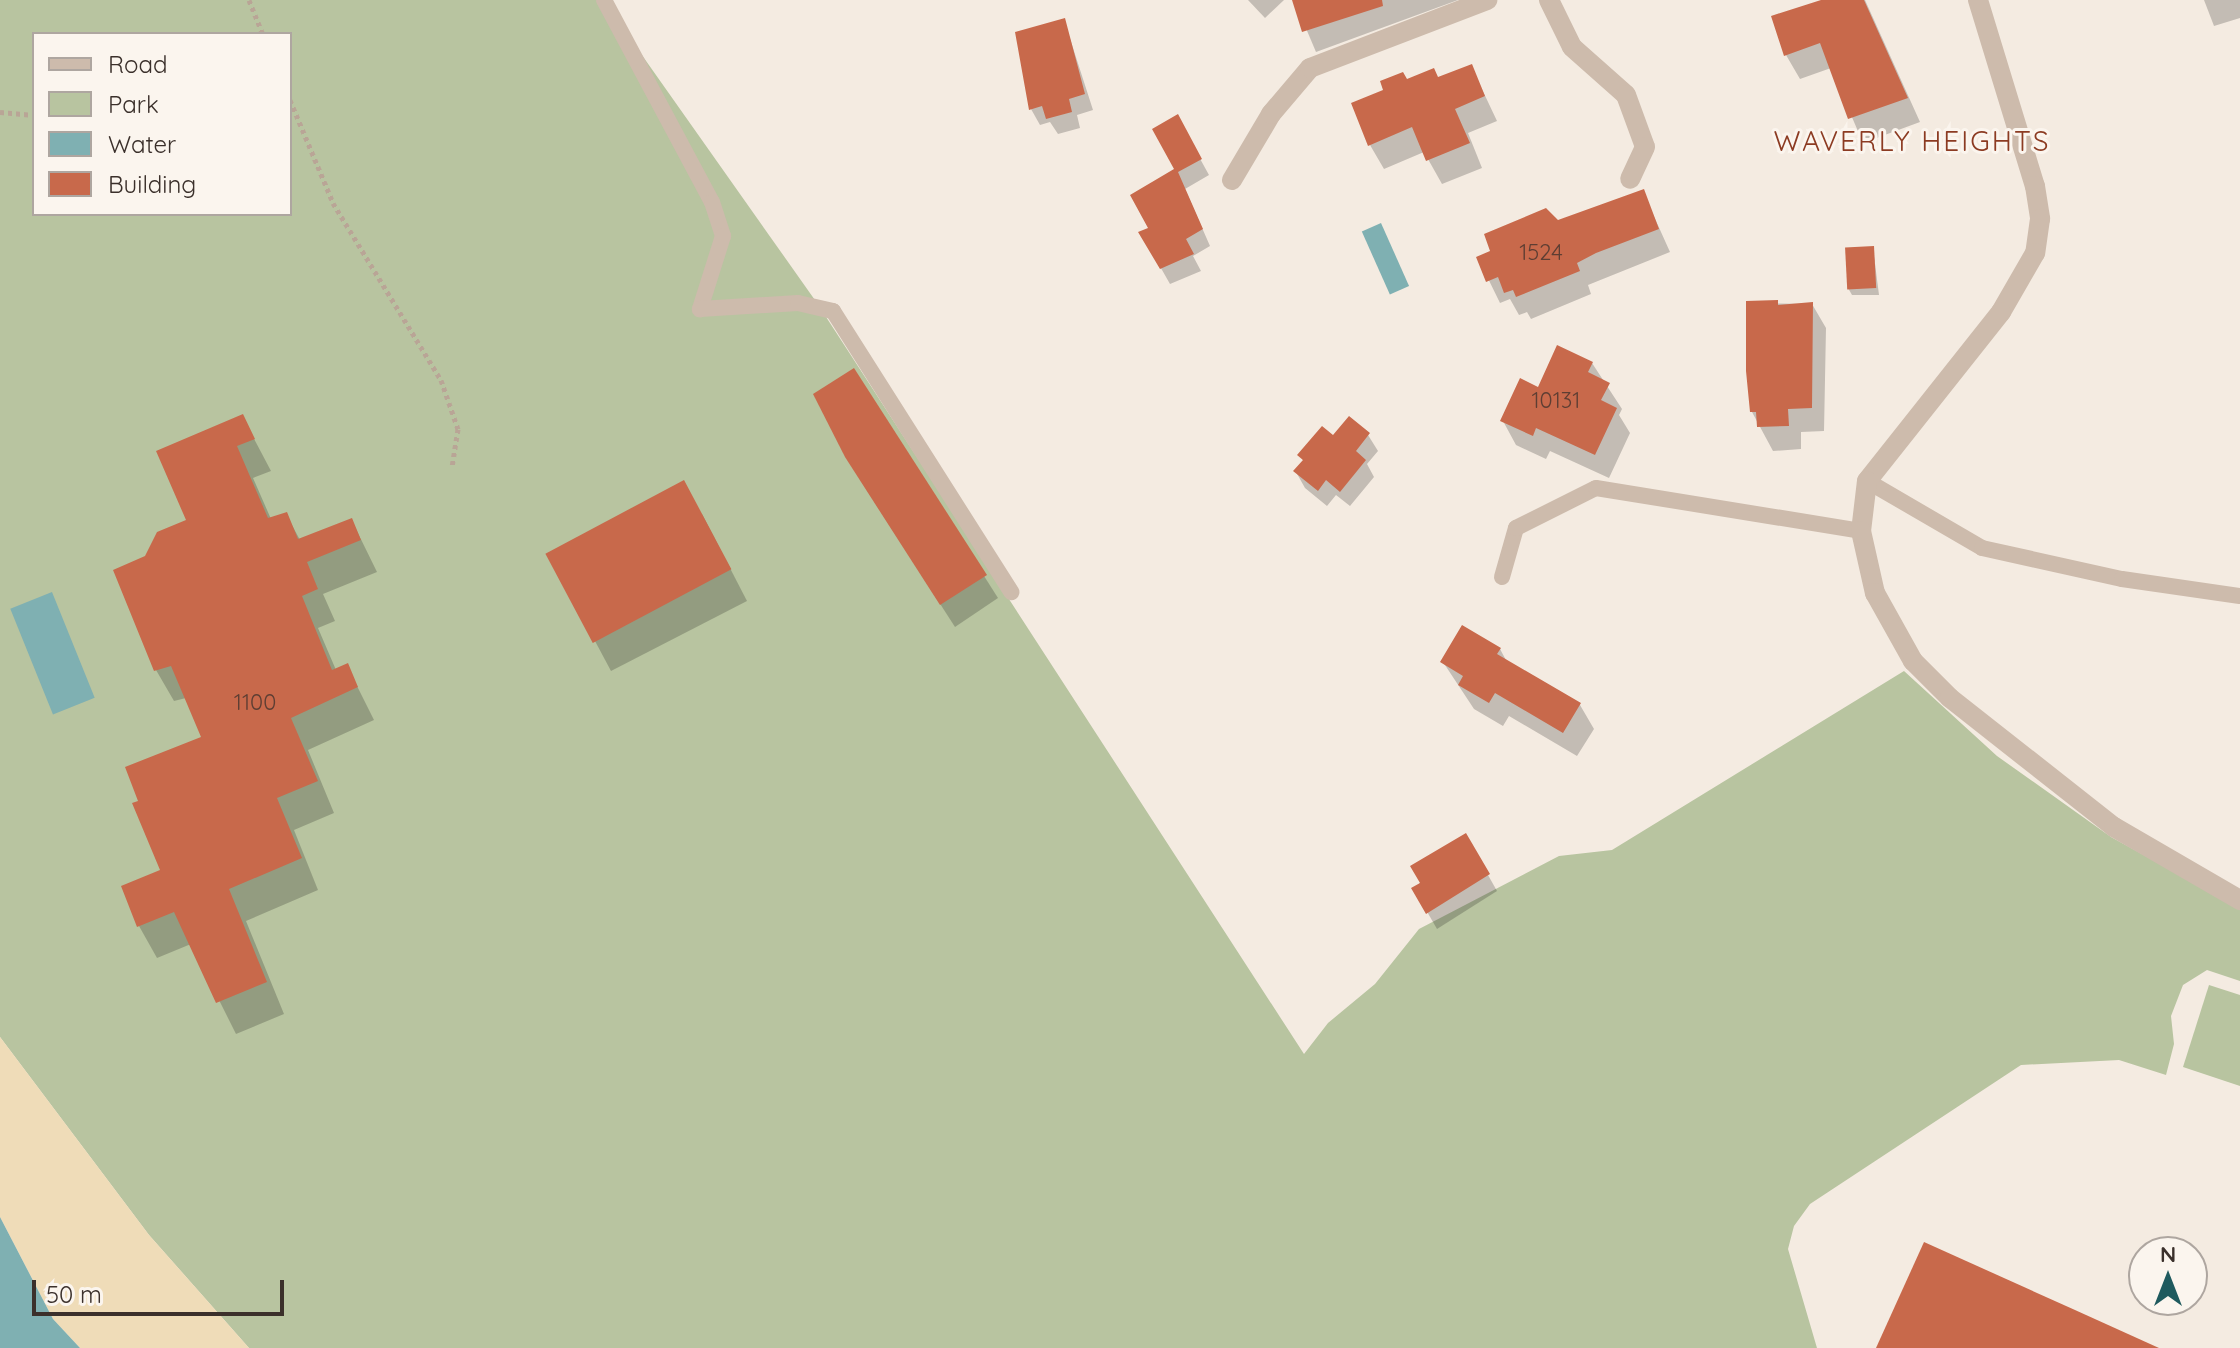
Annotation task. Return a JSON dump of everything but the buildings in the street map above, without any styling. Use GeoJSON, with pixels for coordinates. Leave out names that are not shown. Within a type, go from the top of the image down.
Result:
{"type":"FeatureCollection","features":[{"type":"Feature","properties":{"kind":"street"},"geometry":{"type":"LineString","coordinates":[[1232,180],[1271,114],[1310,68],[1487,0]]}},
{"type":"Feature","properties":{"kind":"street"},"geometry":{"type":"LineString","coordinates":[[1549,0],[1572,47],[1626,95],[1645,147],[1630,179]]}},
{"type":"Feature","properties":{"kind":"street"},"geometry":{"type":"LineString","coordinates":[[1978,0],[2035,186],[2040,219],[2035,253],[1982,339],[1882,456],[1867,481],[1861,531],[1875,593],[1913,661],[1950,698],[2114,827],[2240,900]]}},
{"type":"Feature","properties":{"kind":"lane"},"geometry":{"type":"LineString","coordinates":[[604,0],[723,236],[716,269],[700,309],[798,303],[833,311],[1011,592]]}},
{"type":"Feature","properties":{"kind":"lane"},"geometry":{"type":"LineString","coordinates":[[1867,481],[1982,548],[2122,579],[2240,596]]}},
{"type":"Feature","properties":{"kind":"lane"},"geometry":{"type":"LineString","coordinates":[[1502,577],[1516,528],[1596,488],[1861,531]]}},
{"type":"Feature","properties":{"kind":"path"},"geometry":{"type":"LineString","coordinates":[[249,0],[262,32]]}},
{"type":"Feature","properties":{"kind":"path"},"geometry":{"type":"LineString","coordinates":[[292,105],[333,203],[441,380],[458,429],[452,466]]}},
{"type":"Feature","properties":{"kind":"path"},"geometry":{"type":"LineString","coordinates":[[0,112],[32,115]]}},
{"type":"Feature","properties":{"kind":"path"},"geometry":{"type":"LineString","coordinates":[[292,120],[299,121]]}},
{"type":"Feature","properties":{"kind":"green space"},"geometry":{"type":"Polygon","coordinates":[[[0,0],[603,0],[817,303],[1304,1054],[1328,1023],[1375,984],[1419,929],[1559,856],[1612,850],[1904,671],[1997,756],[2111,837],[2240,908],[2240,981],[2207,970],[2183,985],[2171,1016],[2174,1044],[2166,1075],[2119,1060],[2021,1065],[1810,1204],[1794,1226],[1788,1249],[1817,1348],[249,1348],[149,1235],[0,1037],[0,0]]]}},
{"type":"Feature","properties":{"kind":"green space"},"geometry":{"type":"Polygon","coordinates":[[[2209,985],[2240,995],[2240,1086],[2183,1067],[2209,985]]]}},
{"type":"Feature","properties":{"kind":"sand"},"geometry":{"type":"Polygon","coordinates":[[[0,1037],[149,1235],[249,1348],[80,1348],[53,1319],[0,1217],[0,1037]]]}},
{"type":"Feature","properties":{"kind":"water"},"geometry":{"type":"Polygon","coordinates":[[[1381,223],[1409,286],[1390,295],[1362,232],[1381,223]]]}},
{"type":"Feature","properties":{"kind":"water"},"geometry":{"type":"Polygon","coordinates":[[[52,592],[95,698],[53,715],[10,609],[52,592]]]}},
{"type":"Feature","properties":{"kind":"water"},"geometry":{"type":"Polygon","coordinates":[[[0,1217],[53,1319],[80,1348],[0,1348],[0,1217]]]}},
{"type":"Feature","properties":{"kind":"district","name":"WAVERLY HEIGHTS"},"geometry":{"type":"Point","coordinates":[1912,141]}}]}
